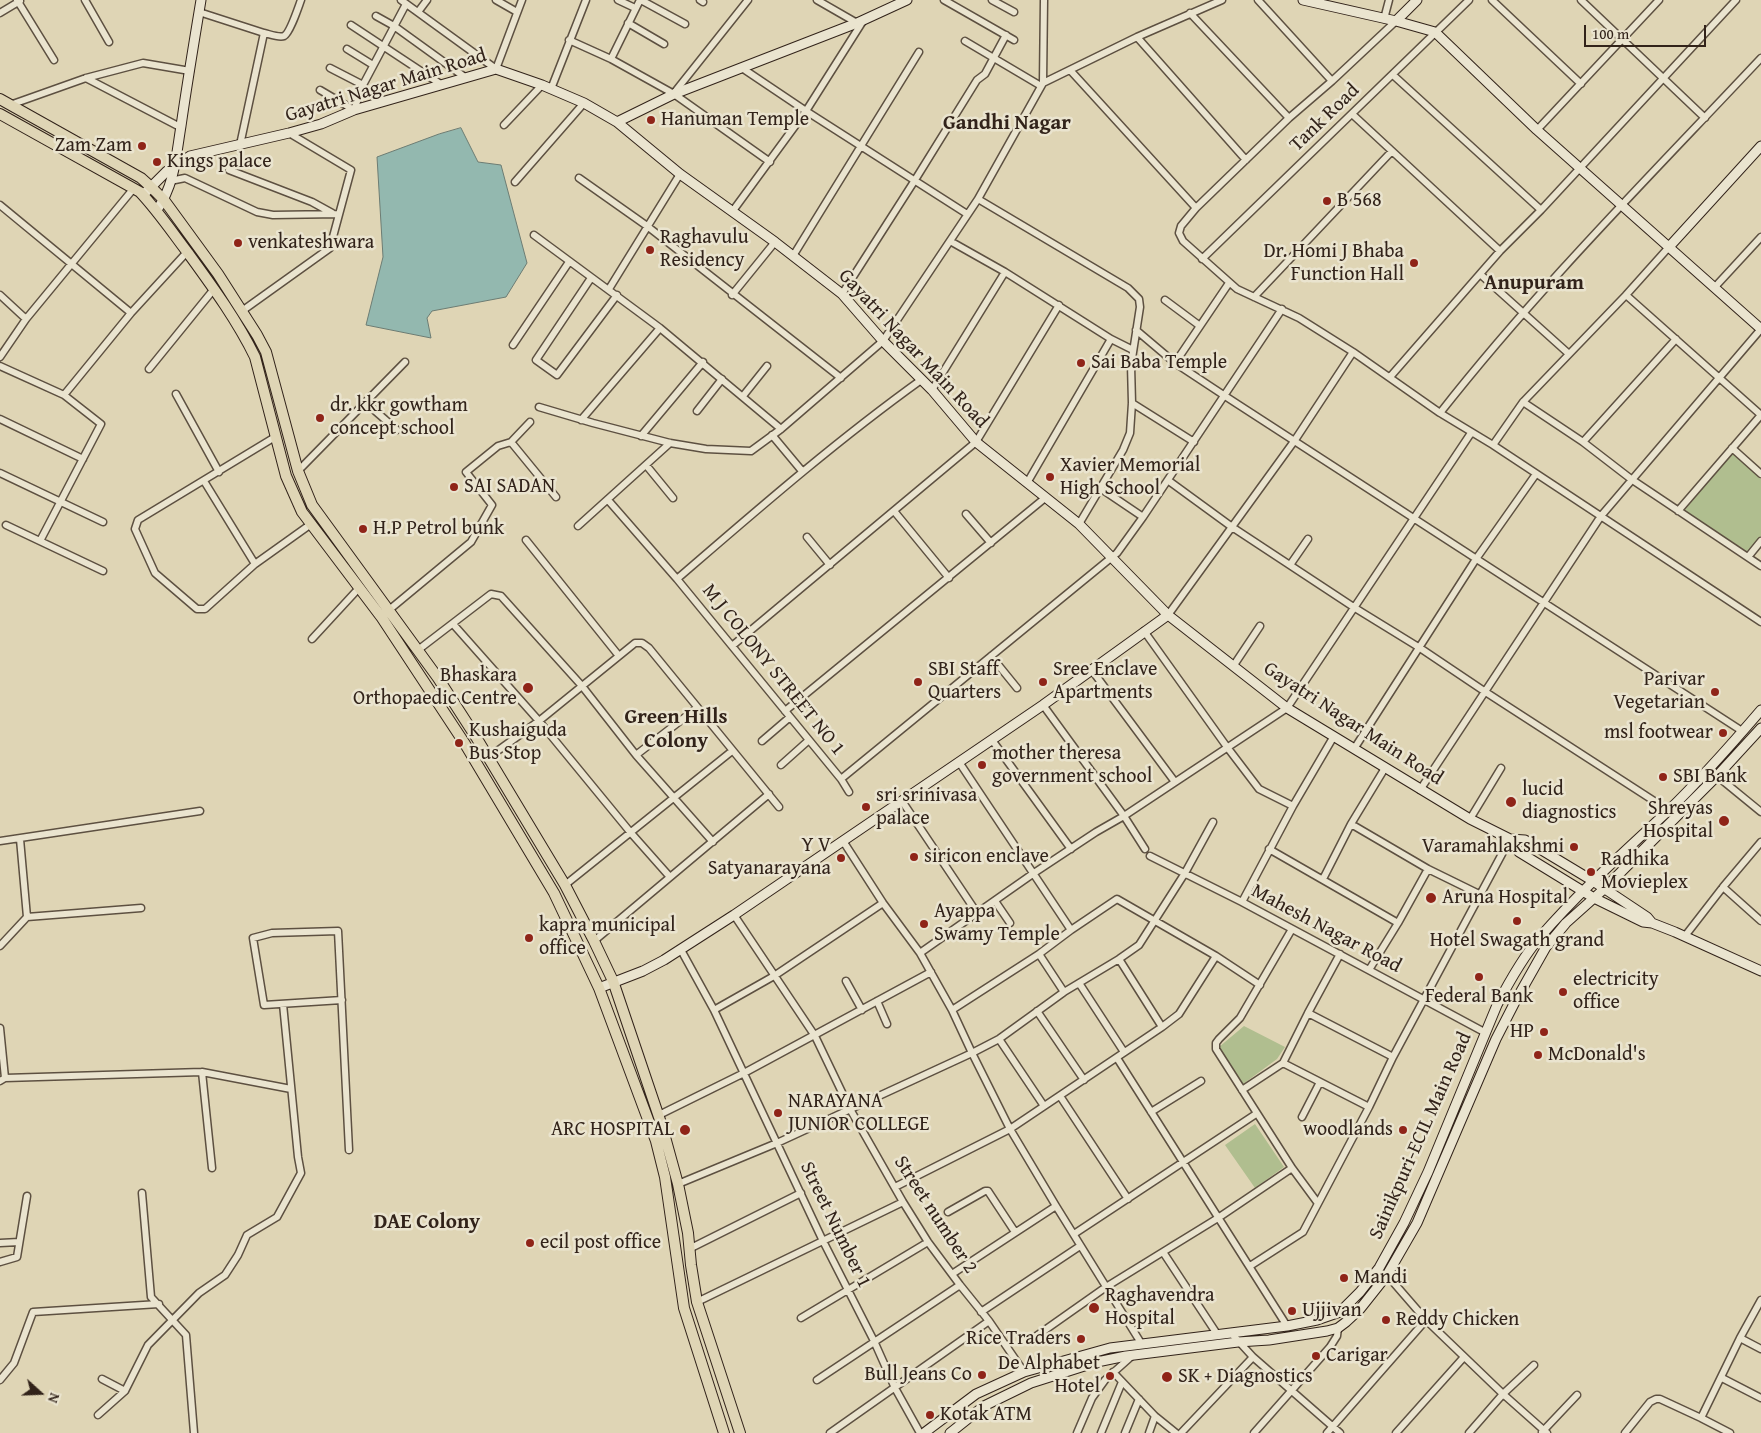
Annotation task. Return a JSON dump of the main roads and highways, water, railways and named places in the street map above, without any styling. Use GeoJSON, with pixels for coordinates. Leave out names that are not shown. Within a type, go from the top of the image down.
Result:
{"type":"FeatureCollection","features":[{"type":"Feature","properties":{"kind":"main road"},"geometry":{"type":"LineString","coordinates":[[0,99],[141,178],[164,200],[218,274],[266,352],[298,471],[312,505],[438,678],[489,757],[565,885],[613,981],[659,1115],[678,1184],[688,1233],[698,1302],[740,1433]]}},
{"type":"Feature","properties":{"kind":"main road"},"geometry":{"type":"LineString","coordinates":[[0,114],[134,188],[157,210],[214,289],[255,357],[275,438],[286,476],[296,501],[311,524],[382,618],[478,766],[554,893],[599,988],[656,1141],[665,1177],[684,1308],[724,1433]]}},
{"type":"Feature","properties":{"kind":"water"},"geometry":{"type":"Polygon","coordinates":[[[461,128],[478,162],[501,165],[527,263],[506,297],[432,311],[427,318],[431,338],[366,325],[383,257],[377,157],[439,134],[461,128]]]}},
{"type":"Feature","properties":{"kind":"place","name":"Hanuman Temple"},"geometry":{"type":"Point","coordinates":[651,120]}},
{"type":"Feature","properties":{"kind":"place","name":"Zam Zam"},"geometry":{"type":"Point","coordinates":[142,146]}},
{"type":"Feature","properties":{"kind":"place","name":"Kings palace"},"geometry":{"type":"Point","coordinates":[157,162]}},
{"type":"Feature","properties":{"kind":"place","name":"B 568"},"geometry":{"type":"Point","coordinates":[1327,201]}},
{"type":"Feature","properties":{"kind":"place","name":"venkateshwara"},"geometry":{"type":"Point","coordinates":[238,243]}},
{"type":"Feature","properties":{"kind":"place","name":"Raghavulu Residency"},"geometry":{"type":"Point","coordinates":[650,250]}},
{"type":"Feature","properties":{"kind":"place","name":"Dr. Homi J Bhaba Function Hall"},"geometry":{"type":"Point","coordinates":[1414,263]}},
{"type":"Feature","properties":{"kind":"place","name":"Sai Baba Temple"},"geometry":{"type":"Point","coordinates":[1081,363]}},
{"type":"Feature","properties":{"kind":"place","name":"dr. kkr gowtham concept school"},"geometry":{"type":"Point","coordinates":[320,418]}},
{"type":"Feature","properties":{"kind":"place","name":"Xavier Memorial High School"},"geometry":{"type":"Point","coordinates":[1050,477]}},
{"type":"Feature","properties":{"kind":"place","name":"SAI SADAN"},"geometry":{"type":"Point","coordinates":[454,487]}},
{"type":"Feature","properties":{"kind":"place","name":"H.P Petrol bunk"},"geometry":{"type":"Point","coordinates":[363,529]}},
{"type":"Feature","properties":{"kind":"place","name":"SBI Staff Quarters"},"geometry":{"type":"Point","coordinates":[918,682]}},
{"type":"Feature","properties":{"kind":"place","name":"Sree Enclave Apartments"},"geometry":{"type":"Point","coordinates":[1043,682]}},
{"type":"Feature","properties":{"kind":"place","name":"Bhaskara Orthopaedic Centre"},"geometry":{"type":"Point","coordinates":[528,688]}},
{"type":"Feature","properties":{"kind":"place","name":"Parivar Vegetarian"},"geometry":{"type":"Point","coordinates":[1715,692]}},
{"type":"Feature","properties":{"kind":"place","name":"msl footwear"},"geometry":{"type":"Point","coordinates":[1723,733]}},
{"type":"Feature","properties":{"kind":"place","name":"Kushaiguda Bus Stop"},"geometry":{"type":"Point","coordinates":[459,743]}},
{"type":"Feature","properties":{"kind":"place","name":"mother theresa government school"},"geometry":{"type":"Point","coordinates":[982,765]}},
{"type":"Feature","properties":{"kind":"place","name":"SBI Bank"},"geometry":{"type":"Point","coordinates":[1663,777]}},
{"type":"Feature","properties":{"kind":"place","name":"lucid diagnostics"},"geometry":{"type":"Point","coordinates":[1511,802]}},
{"type":"Feature","properties":{"kind":"place","name":"sri srinivasa palace"},"geometry":{"type":"Point","coordinates":[866,807]}},
{"type":"Feature","properties":{"kind":"place","name":"Shreyas Hospital"},"geometry":{"type":"Point","coordinates":[1724,821]}},
{"type":"Feature","properties":{"kind":"place","name":"Varamahlakshmi"},"geometry":{"type":"Point","coordinates":[1574,847]}},
{"type":"Feature","properties":{"kind":"place","name":"siricon enclave"},"geometry":{"type":"Point","coordinates":[914,857]}},
{"type":"Feature","properties":{"kind":"place","name":"Y V Satyanarayana"},"geometry":{"type":"Point","coordinates":[841,858]}},
{"type":"Feature","properties":{"kind":"place","name":"Radhika Movieplex"},"geometry":{"type":"Point","coordinates":[1591,872]}},
{"type":"Feature","properties":{"kind":"place","name":"Aruna Hospital"},"geometry":{"type":"Point","coordinates":[1431,898]}},
{"type":"Feature","properties":{"kind":"place","name":"Hotel Swagath grand"},"geometry":{"type":"Point","coordinates":[1517,921]}},
{"type":"Feature","properties":{"kind":"place","name":"Ayappa Swamy Temple"},"geometry":{"type":"Point","coordinates":[924,924]}},
{"type":"Feature","properties":{"kind":"place","name":"kapra municipal office"},"geometry":{"type":"Point","coordinates":[529,938]}},
{"type":"Feature","properties":{"kind":"place","name":"Federal Bank"},"geometry":{"type":"Point","coordinates":[1479,977]}},
{"type":"Feature","properties":{"kind":"place","name":"electricity office"},"geometry":{"type":"Point","coordinates":[1563,992]}},
{"type":"Feature","properties":{"kind":"place","name":"HP"},"geometry":{"type":"Point","coordinates":[1544,1032]}},
{"type":"Feature","properties":{"kind":"place","name":"McDonald's"},"geometry":{"type":"Point","coordinates":[1538,1055]}},
{"type":"Feature","properties":{"kind":"place","name":"NARAYANA JUNIOR COLLEGE"},"geometry":{"type":"Point","coordinates":[778,1113]}},
{"type":"Feature","properties":{"kind":"place","name":"ARC HOSPITAL"},"geometry":{"type":"Point","coordinates":[685,1130]}},
{"type":"Feature","properties":{"kind":"place","name":"woodlands"},"geometry":{"type":"Point","coordinates":[1403,1130]}},
{"type":"Feature","properties":{"kind":"place","name":"ecil post office"},"geometry":{"type":"Point","coordinates":[530,1243]}},
{"type":"Feature","properties":{"kind":"place","name":"Mandi"},"geometry":{"type":"Point","coordinates":[1344,1278]}},
{"type":"Feature","properties":{"kind":"place","name":"Raghavendra Hospital"},"geometry":{"type":"Point","coordinates":[1094,1308]}},
{"type":"Feature","properties":{"kind":"place","name":"Ujjivan"},"geometry":{"type":"Point","coordinates":[1292,1311]}},
{"type":"Feature","properties":{"kind":"place","name":"Reddy Chicken"},"geometry":{"type":"Point","coordinates":[1386,1320]}},
{"type":"Feature","properties":{"kind":"place","name":"Rice Traders"},"geometry":{"type":"Point","coordinates":[1081,1339]}},
{"type":"Feature","properties":{"kind":"place","name":"Carigar"},"geometry":{"type":"Point","coordinates":[1316,1356]}},
{"type":"Feature","properties":{"kind":"place","name":"Bull Jeans Co"},"geometry":{"type":"Point","coordinates":[982,1375]}},
{"type":"Feature","properties":{"kind":"place","name":"De Alphabet Hotel"},"geometry":{"type":"Point","coordinates":[1110,1376]}},
{"type":"Feature","properties":{"kind":"place","name":"SK + Diagnostics"},"geometry":{"type":"Point","coordinates":[1167,1377]}},
{"type":"Feature","properties":{"kind":"place","name":"Kotak ATM"},"geometry":{"type":"Point","coordinates":[930,1415]}},
{"type":"Feature","properties":{"kind":"district","name":"Gandhi Nagar"},"geometry":{"type":"Point","coordinates":[1007,124]}},
{"type":"Feature","properties":{"kind":"district","name":"Anupuram"},"geometry":{"type":"Point","coordinates":[1534,284]}},
{"type":"Feature","properties":{"kind":"district","name":"Green Hills Colony"},"geometry":{"type":"Point","coordinates":[676,730]}},
{"type":"Feature","properties":{"kind":"district","name":"DAE Colony"},"geometry":{"type":"Point","coordinates":[427,1223]}}]}
